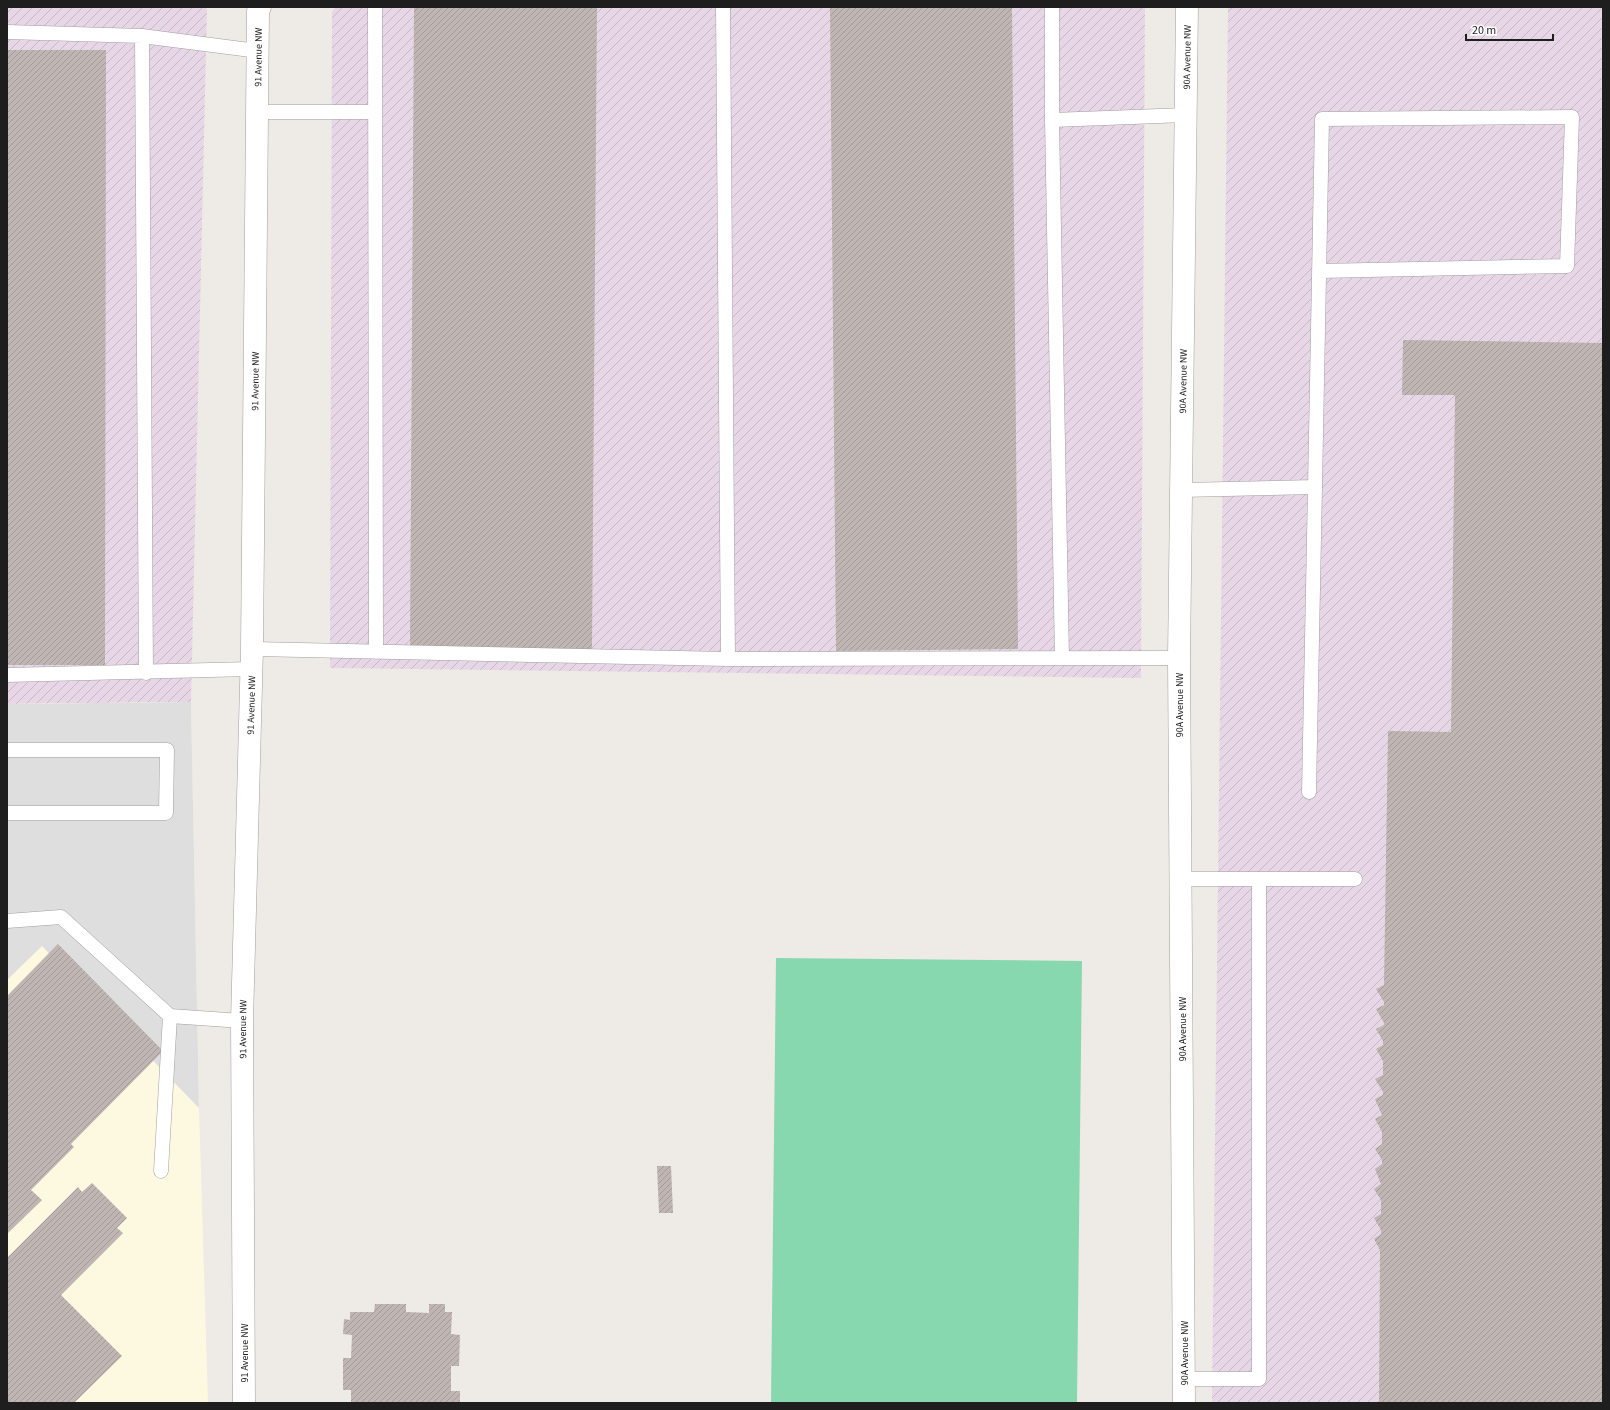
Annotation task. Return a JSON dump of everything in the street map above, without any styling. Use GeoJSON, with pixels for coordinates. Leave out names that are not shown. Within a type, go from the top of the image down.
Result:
{"type":"FeatureCollection","features":[{"type":"Feature","properties":{"kind":"street","name":"91 Avenue NW"},"geometry":{"type":"LineString","coordinates":[[244,1403],[242,1021],[251,659],[258,11],[260,7]]}},
{"type":"Feature","properties":{"kind":"street","name":"90A Avenue NW"},"geometry":{"type":"LineString","coordinates":[[1184,1403],[1179,658],[1187,7]]}},
{"type":"Feature","properties":{"kind":"lane"},"geometry":{"type":"LineString","coordinates":[[375,7],[376,652]]}},
{"type":"Feature","properties":{"kind":"lane"},"geometry":{"type":"LineString","coordinates":[[723,7],[728,659]]}},
{"type":"Feature","properties":{"kind":"lane"},"geometry":{"type":"LineString","coordinates":[[1052,7],[1052,120],[1062,658]]}},
{"type":"Feature","properties":{"kind":"lane"},"geometry":{"type":"LineString","coordinates":[[7,32],[142,36],[258,51]]}},
{"type":"Feature","properties":{"kind":"lane"},"geometry":{"type":"LineString","coordinates":[[142,36],[146,673]]}},
{"type":"Feature","properties":{"kind":"lane"},"geometry":{"type":"LineString","coordinates":[[257,112],[375,112]]}},
{"type":"Feature","properties":{"kind":"lane"},"geometry":{"type":"LineString","coordinates":[[1052,120],[1186,115]]}},
{"type":"Feature","properties":{"kind":"lane"},"geometry":{"type":"LineString","coordinates":[[1309,792],[1315,487],[1319,271],[1322,119],[1572,117],[1567,266],[1319,271]]}},
{"type":"Feature","properties":{"kind":"lane"},"geometry":{"type":"LineString","coordinates":[[1181,490],[1315,487]]}},
{"type":"Feature","properties":{"kind":"lane"},"geometry":{"type":"LineString","coordinates":[[7,675],[146,673],[251,659],[376,652],[728,659],[1179,658]]}},
{"type":"Feature","properties":{"kind":"lane"},"geometry":{"type":"LineString","coordinates":[[7,750],[167,750],[166,813],[7,813]]}},
{"type":"Feature","properties":{"kind":"lane"},"geometry":{"type":"LineString","coordinates":[[1181,879],[1355,879]]}},
{"type":"Feature","properties":{"kind":"lane"},"geometry":{"type":"LineString","coordinates":[[1184,1378],[1259,1378],[1259,879]]}},
{"type":"Feature","properties":{"kind":"lane"},"geometry":{"type":"LineString","coordinates":[[9,923],[61,917],[170,1016],[242,1021]]}},
{"type":"Feature","properties":{"kind":"lane"},"geometry":{"type":"LineString","coordinates":[[161,1171],[170,1016]]}},
{"type":"Feature","properties":{"kind":"shaded area"},"geometry":{"type":"Polygon","coordinates":[[[7,7],[207,7],[191,702],[7,704],[7,7]]]}},
{"type":"Feature","properties":{"kind":"shaded area"},"geometry":{"type":"Polygon","coordinates":[[[336,7],[1145,7],[1141,678],[330,668],[332,12],[336,7]]]}},
{"type":"Feature","properties":{"kind":"shaded area"},"geometry":{"type":"Polygon","coordinates":[[[1228,7],[1603,7],[1603,1403],[1212,1403],[1228,7]]]}},
{"type":"Feature","properties":{"kind":"shaded area"},"geometry":{"type":"Polygon","coordinates":[[[191,702],[199,1108],[208,1403],[7,1403],[7,704],[191,702]]]}},
{"type":"Feature","properties":{"kind":"shaded area"},"geometry":{"type":"Polygon","coordinates":[[[191,702],[199,1108],[42,946],[7,980],[7,704],[191,702]]]}},
{"type":"Feature","properties":{"kind":"green space"},"geometry":{"type":"Polygon","coordinates":[[[776,958],[1082,961],[1077,1403],[771,1403],[776,958]]]}},
{"type":"Feature","properties":{"kind":"building"},"geometry":{"type":"Polygon","coordinates":[[[414,7],[597,7],[592,649],[410,648],[414,7]]]}},
{"type":"Feature","properties":{"kind":"building"},"geometry":{"type":"Polygon","coordinates":[[[1012,7],[1018,649],[836,651],[830,8],[1012,7]]]}},
{"type":"Feature","properties":{"kind":"building"},"geometry":{"type":"Polygon","coordinates":[[[7,50],[106,50],[105,665],[7,665],[7,50]]]}},
{"type":"Feature","properties":{"kind":"building"},"geometry":{"type":"Polygon","coordinates":[[[1403,340],[1603,343],[1603,1403],[1379,1403],[1380,1250],[1374,1239],[1381,1234],[1381,1230],[1374,1218],[1381,1214],[1381,1200],[1374,1189],[1381,1184],[1375,1169],[1382,1164],[1382,1160],[1375,1149],[1382,1144],[1382,1132],[1375,1119],[1382,1115],[1375,1099],[1383,1095],[1383,1092],[1375,1079],[1383,1075],[1383,1061],[1376,1049],[1383,1045],[1383,1041],[1376,1029],[1384,1025],[1384,1023],[1376,1009],[1384,1005],[1384,1002],[1376,989],[1384,985],[1388,731],[1451,732],[1455,395],[1402,395],[1403,340]]]}},
{"type":"Feature","properties":{"kind":"building"},"geometry":{"type":"Polygon","coordinates":[[[58,944],[163,1051],[71,1144],[74,1147],[31,1190],[42,1200],[7,1234],[7,996],[58,944]]]}},
{"type":"Feature","properties":{"kind":"building"},"geometry":{"type":"Polygon","coordinates":[[[657,1166],[671,1166],[673,1213],[659,1213],[657,1166]]]}},
{"type":"Feature","properties":{"kind":"building"},"geometry":{"type":"Polygon","coordinates":[[[92,1183],[127,1218],[117,1228],[123,1233],[61,1295],[122,1356],[74,1403],[7,1403],[7,1258],[78,1187],[82,1192],[92,1183]]]}},
{"type":"Feature","properties":{"kind":"building"},"geometry":{"type":"Polygon","coordinates":[[[375,1304],[406,1304],[406,1312],[429,1313],[429,1304],[445,1304],[445,1312],[452,1312],[451,1334],[460,1335],[459,1366],[451,1366],[451,1391],[460,1391],[460,1403],[351,1403],[351,1390],[343,1390],[343,1358],[351,1358],[352,1335],[343,1334],[344,1319],[350,1320],[350,1312],[374,1312],[375,1304]]]}}]}
